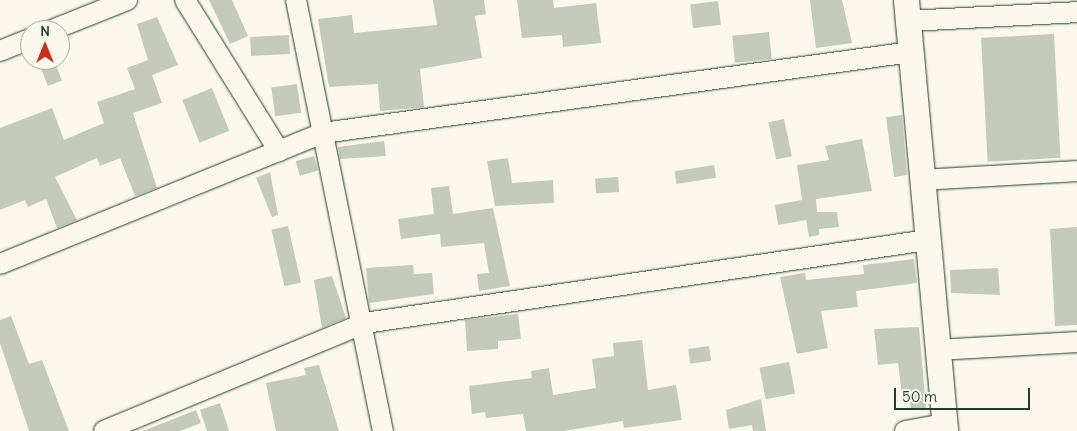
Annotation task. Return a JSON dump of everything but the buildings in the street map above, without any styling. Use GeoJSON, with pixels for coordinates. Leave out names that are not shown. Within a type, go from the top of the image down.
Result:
{"type":"FeatureCollection","features":[{"type":"Feature","properties":{"kind":"street"},"geometry":{"type":"LineString","coordinates":[[70,23],[127,0]]}},
{"type":"Feature","properties":{"kind":"street"},"geometry":{"type":"LineString","coordinates":[[185,0],[279,151]]}},
{"type":"Feature","properties":{"kind":"street"},"geometry":{"type":"LineString","coordinates":[[296,0],[322,133],[364,323],[383,431]]}},
{"type":"Feature","properties":{"kind":"street"},"geometry":{"type":"LineString","coordinates":[[905,431],[945,428],[907,10],[1077,12]]}},
{"type":"Feature","properties":{"kind":"street"},"geometry":{"type":"LineString","coordinates":[[0,51],[20,43]]}},
{"type":"Feature","properties":{"kind":"street"},"geometry":{"type":"LineString","coordinates":[[0,264],[322,133],[911,52]]}},
{"type":"Feature","properties":{"kind":"street"},"geometry":{"type":"LineString","coordinates":[[922,180],[1077,171]]}},
{"type":"Feature","properties":{"kind":"street"},"geometry":{"type":"LineString","coordinates":[[104,431],[364,323],[928,240]]}},
{"type":"Feature","properties":{"kind":"street"},"geometry":{"type":"LineString","coordinates":[[938,350],[1077,342]]}}]}
